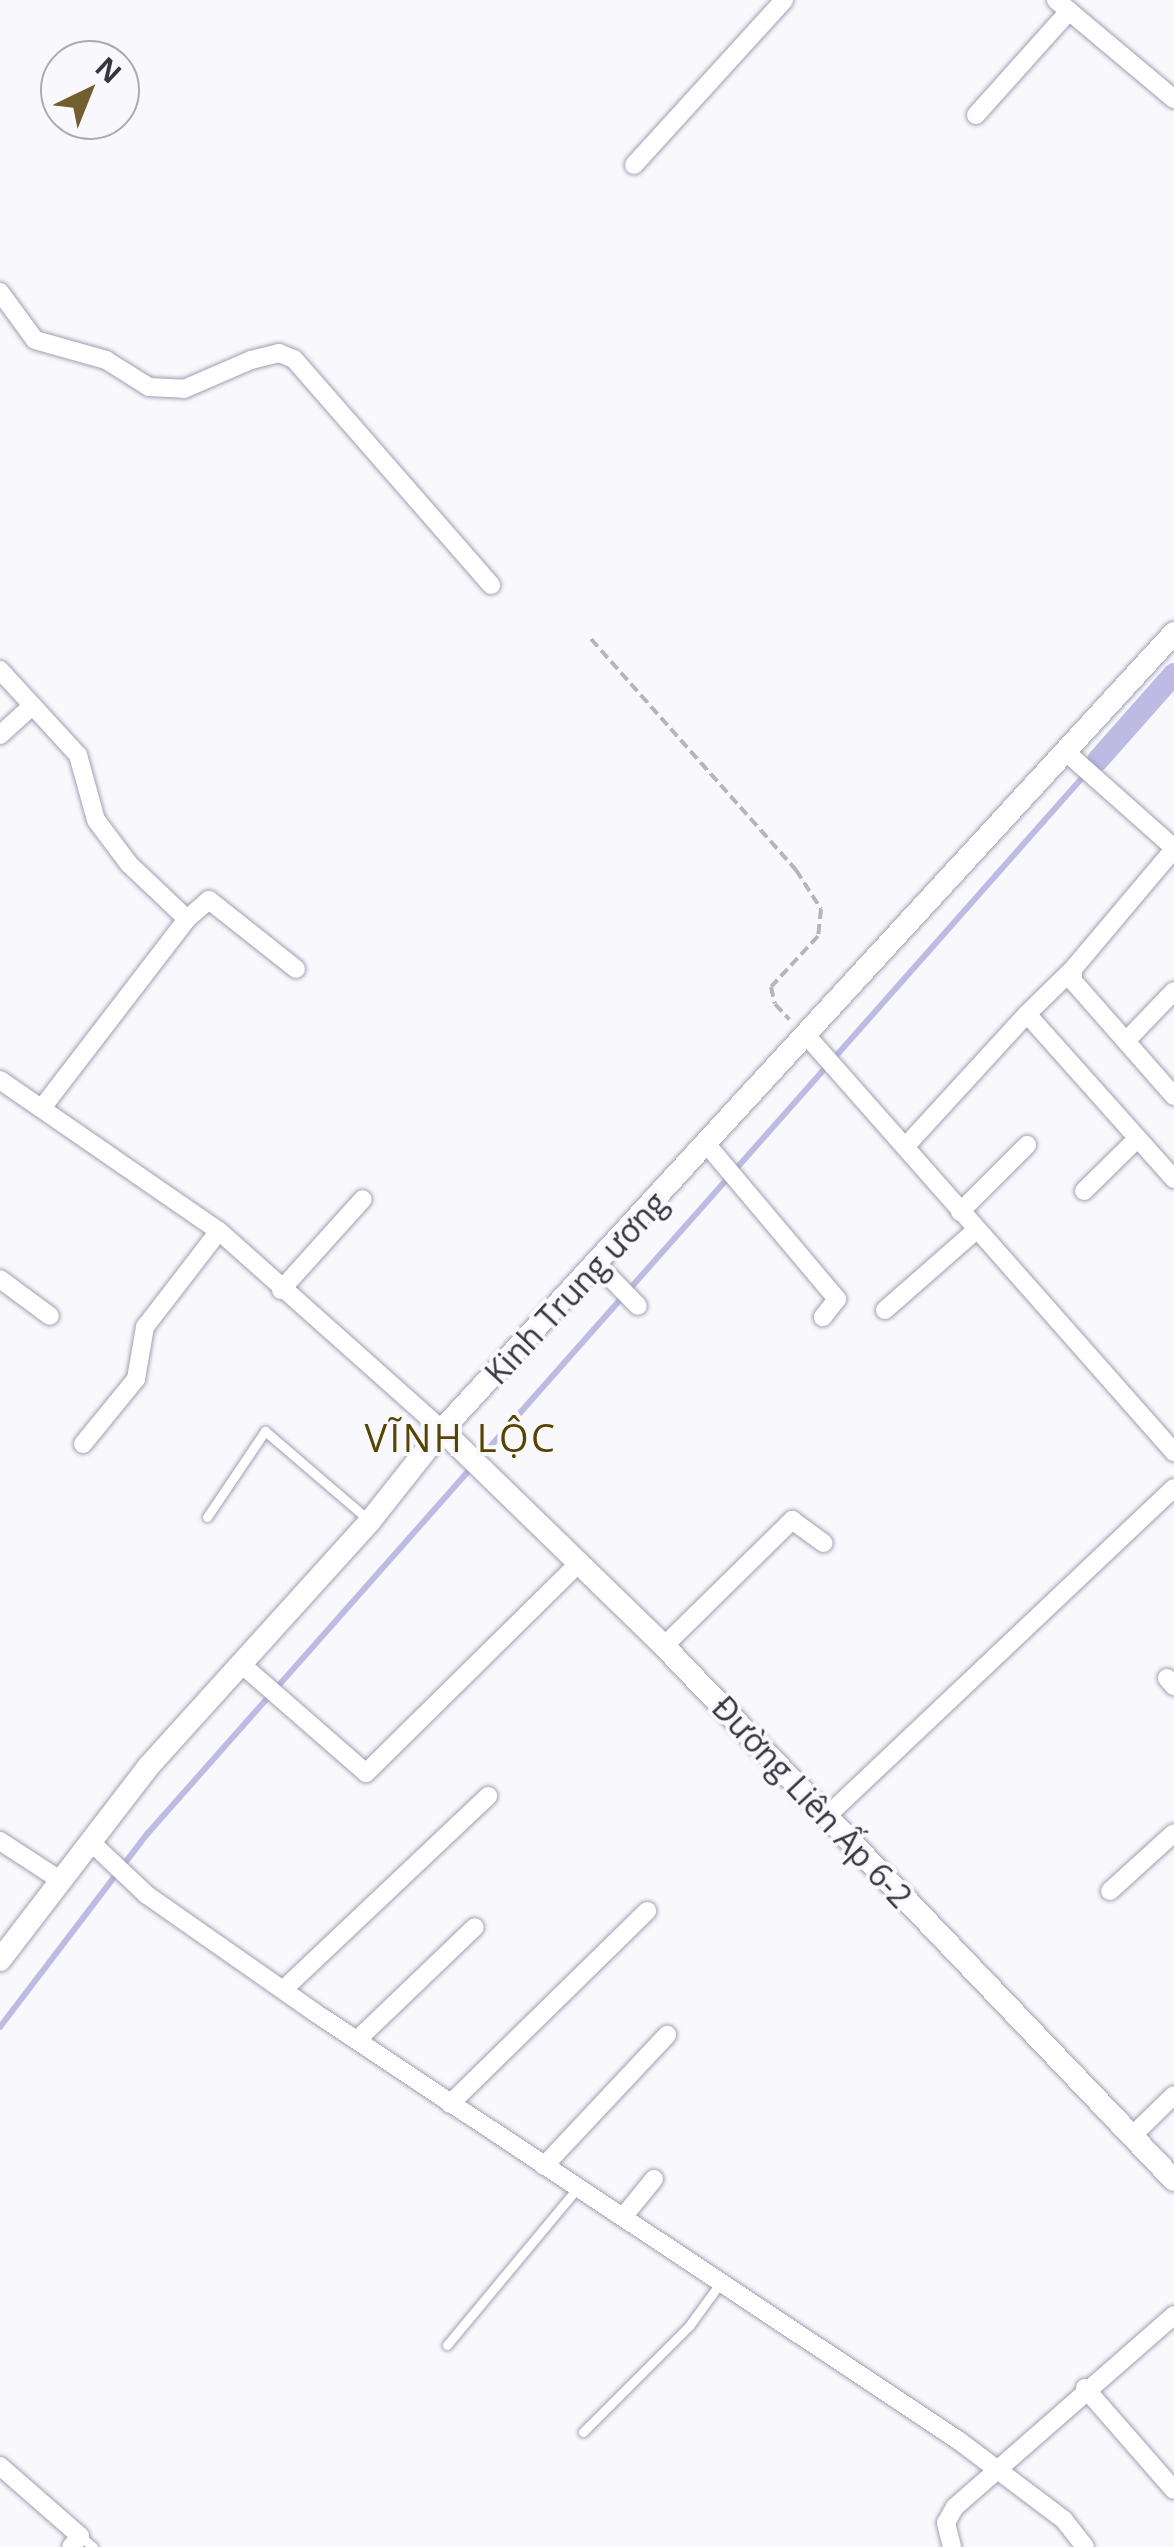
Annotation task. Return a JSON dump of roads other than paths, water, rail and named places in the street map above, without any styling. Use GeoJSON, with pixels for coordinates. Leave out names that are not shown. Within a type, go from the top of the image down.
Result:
{"type":"FeatureCollection","features":[{"type":"Feature","properties":{"kind":"street"},"geometry":{"type":"LineString","coordinates":[[634,164],[784,0]]}},
{"type":"Feature","properties":{"kind":"street"},"geometry":{"type":"LineString","coordinates":[[976,114],[1063,6],[1174,99]]}},
{"type":"Feature","properties":{"kind":"street"},"geometry":{"type":"LineString","coordinates":[[0,292],[36,340],[106,360],[148,386],[184,389],[280,352],[294,359],[491,585]]}},
{"type":"Feature","properties":{"kind":"street","name":"Kinh Trung ương"},"geometry":{"type":"LineString","coordinates":[[0,1960],[60,1880],[98,1852],[148,1767],[240,1662],[450,1437],[598,1265],[714,1156],[811,1042],[1072,759],[1174,633]]}},
{"type":"Feature","properties":{"kind":"street"},"geometry":{"type":"LineString","coordinates":[[0,670],[86,768],[96,820],[129,864],[187,918]]}},
{"type":"Feature","properties":{"kind":"street"},"geometry":{"type":"LineString","coordinates":[[0,735],[32,706]]}},
{"type":"Feature","properties":{"kind":"street"},"geometry":{"type":"LineString","coordinates":[[906,1147],[1072,969],[1174,849],[1072,759]]}},
{"type":"Feature","properties":{"kind":"street"},"geometry":{"type":"LineString","coordinates":[[42,1108],[187,918],[209,900],[296,969]]}},
{"type":"Feature","properties":{"kind":"street"},"geometry":{"type":"LineString","coordinates":[[1072,969],[1073,981],[1174,1096]]}},
{"type":"Feature","properties":{"kind":"street"},"geometry":{"type":"LineString","coordinates":[[1126,1041],[1174,990]]}},
{"type":"Feature","properties":{"kind":"street"},"geometry":{"type":"LineString","coordinates":[[1026,1014],[1174,1179]]}},
{"type":"Feature","properties":{"kind":"street"},"geometry":{"type":"LineString","coordinates":[[811,1042],[844,1074],[960,1212],[1174,1452]]}},
{"type":"Feature","properties":{"kind":"street"},"geometry":{"type":"LineString","coordinates":[[0,1080],[219,1232],[450,1437]]}},
{"type":"Feature","properties":{"kind":"street"},"geometry":{"type":"LineString","coordinates":[[1084,1192],[1138,1139]]}},
{"type":"Feature","properties":{"kind":"street"},"geometry":{"type":"LineString","coordinates":[[960,1212],[1027,1145]]}},
{"type":"Feature","properties":{"kind":"street"},"geometry":{"type":"LineString","coordinates":[[714,1156],[837,1299],[823,1317]]}},
{"type":"Feature","properties":{"kind":"street"},"geometry":{"type":"LineString","coordinates":[[281,1290],[363,1200]]}},
{"type":"Feature","properties":{"kind":"street"},"geometry":{"type":"LineString","coordinates":[[885,1310],[976,1230]]}},
{"type":"Feature","properties":{"kind":"street"},"geometry":{"type":"LineString","coordinates":[[83,1444],[136,1380],[145,1327],[219,1232]]}},
{"type":"Feature","properties":{"kind":"street"},"geometry":{"type":"LineString","coordinates":[[598,1265],[638,1306]]}},
{"type":"Feature","properties":{"kind":"street"},"geometry":{"type":"LineString","coordinates":[[0,1280],[50,1316]]}},
{"type":"Feature","properties":{"kind":"street","name":"Đường Liên Ấp 6-2"},"geometry":{"type":"LineString","coordinates":[[450,1437],[664,1646],[1174,2180]]}},
{"type":"Feature","properties":{"kind":"street"},"geometry":{"type":"LineString","coordinates":[[827,1816],[1174,1488]]}},
{"type":"Feature","properties":{"kind":"street"},"geometry":{"type":"LineString","coordinates":[[664,1646],[792,1520],[824,1543]]}},
{"type":"Feature","properties":{"kind":"street"},"geometry":{"type":"LineString","coordinates":[[240,1662],[260,1684],[366,1774],[376,1769],[580,1562]]}},
{"type":"Feature","properties":{"kind":"street"},"geometry":{"type":"LineString","coordinates":[[284,1989],[488,1796]]}},
{"type":"Feature","properties":{"kind":"street"},"geometry":{"type":"LineString","coordinates":[[1110,1891],[1174,1833]]}},
{"type":"Feature","properties":{"kind":"street"},"geometry":{"type":"LineString","coordinates":[[0,1841],[60,1880]]}},
{"type":"Feature","properties":{"kind":"street"},"geometry":{"type":"LineString","coordinates":[[98,1852],[147,1895],[356,2040],[995,2468],[1064,2520],[1084,2547]]}},
{"type":"Feature","properties":{"kind":"street"},"geometry":{"type":"LineString","coordinates":[[450,2104],[647,1910]]}},
{"type":"Feature","properties":{"kind":"street"},"geometry":{"type":"LineString","coordinates":[[356,2040],[475,1927]]}},
{"type":"Feature","properties":{"kind":"street"},"geometry":{"type":"LineString","coordinates":[[544,2166],[667,2035]]}},
{"type":"Feature","properties":{"kind":"street"},"geometry":{"type":"LineString","coordinates":[[1133,2135],[1174,2095]]}},
{"type":"Feature","properties":{"kind":"street"},"geometry":{"type":"LineString","coordinates":[[623,2217],[654,2179]]}},
{"type":"Feature","properties":{"kind":"street"},"geometry":{"type":"LineString","coordinates":[[952,2547],[946,2523],[954,2506],[1085,2388],[1174,2316]]}},
{"type":"Feature","properties":{"kind":"street"},"geometry":{"type":"LineString","coordinates":[[1085,2388],[1174,2490]]}},
{"type":"Feature","properties":{"kind":"street"},"geometry":{"type":"LineString","coordinates":[[0,2466],[81,2543]]}},
{"type":"Feature","properties":{"kind":"lane"},"geometry":{"type":"LineString","coordinates":[[207,1517],[265,1430],[370,1521]]}},
{"type":"Feature","properties":{"kind":"lane"},"geometry":{"type":"LineString","coordinates":[[447,2344],[578,2187]]}},
{"type":"Feature","properties":{"kind":"lane"},"geometry":{"type":"LineString","coordinates":[[582,2432],[689,2326],[721,2282]]}},
{"type":"Feature","properties":{"kind":"waterway"},"geometry":{"type":"LineString","coordinates":[[1098,760],[1174,674]]}},
{"type":"Feature","properties":{"kind":"waterway"},"geometry":{"type":"LineString","coordinates":[[0,2027],[148,1833],[1098,760]]}},
{"type":"Feature","properties":{"kind":"district","name":"VĨNH LỘC"},"geometry":{"type":"Point","coordinates":[461,1438]}}]}
